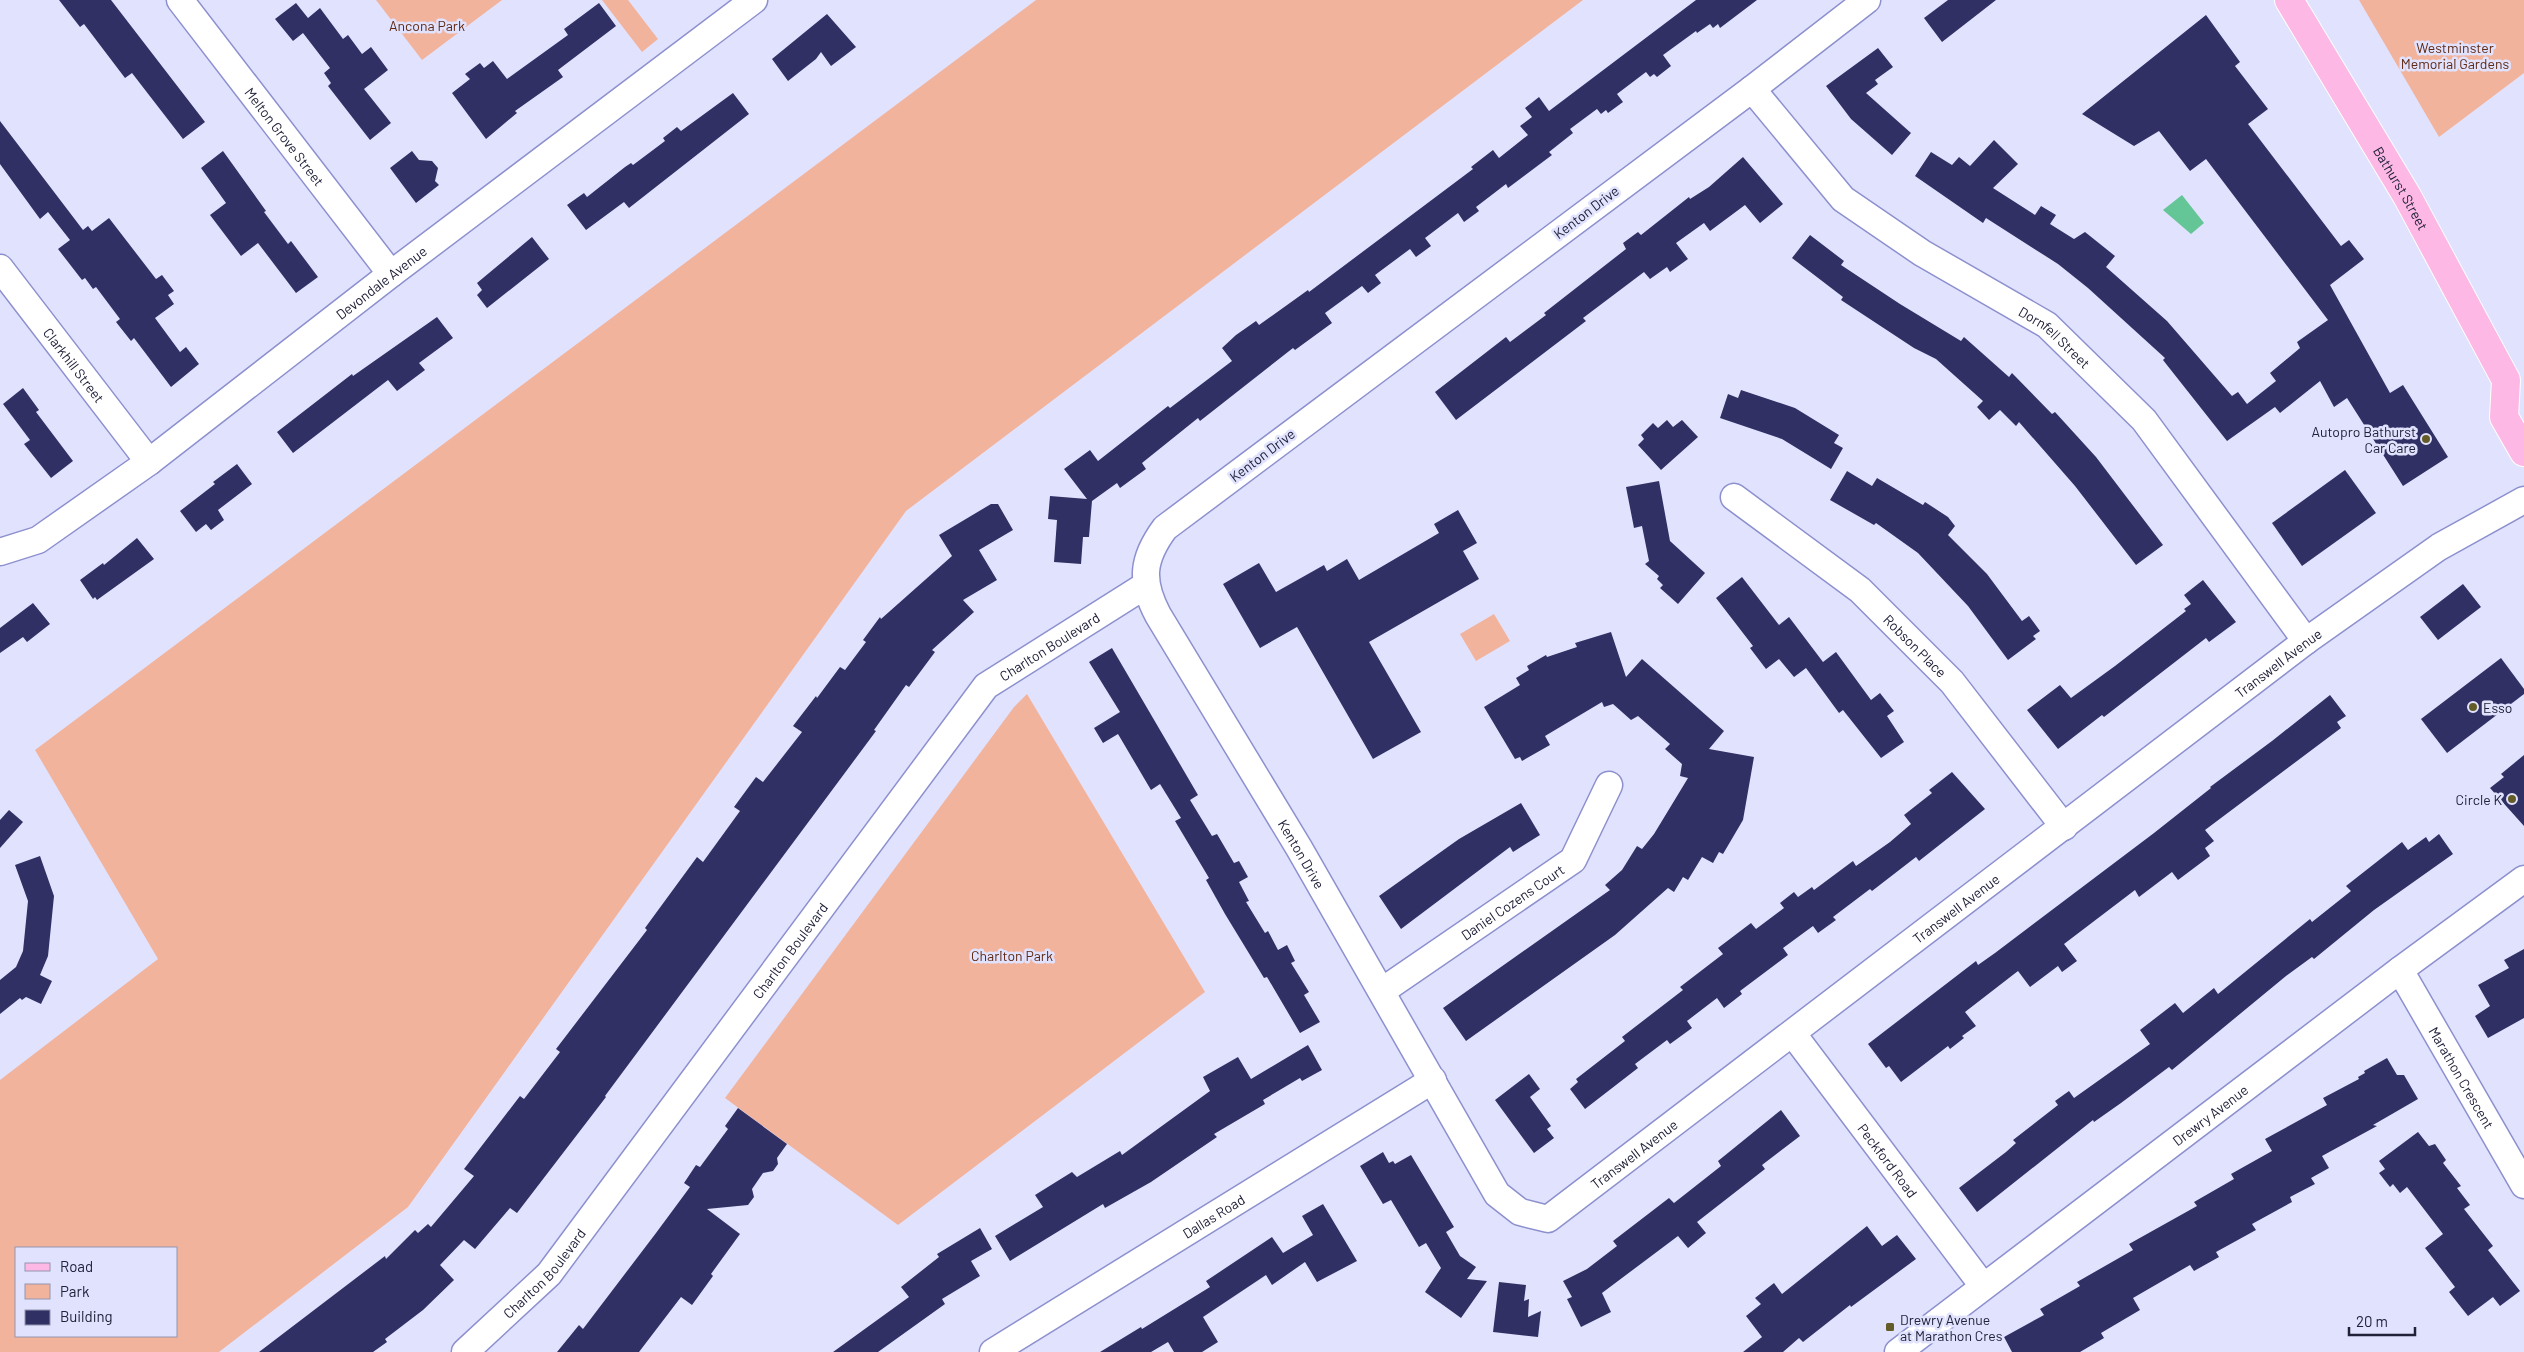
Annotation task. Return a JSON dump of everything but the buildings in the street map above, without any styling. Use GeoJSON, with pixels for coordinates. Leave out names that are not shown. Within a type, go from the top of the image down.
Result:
{"type":"FeatureCollection","features":[{"type":"Feature","properties":{"kind":"main road","name":"Bathurst Street"},"geometry":{"type":"LineString","coordinates":[[2289,0],[2407,196],[2515,385],[2504,417],[2524,452]]}},
{"type":"Feature","properties":{"kind":"street","name":"Melton Grove Street"},"geometry":{"type":"LineString","coordinates":[[180,0],[391,274]]}},
{"type":"Feature","properties":{"kind":"street","name":"Devondale Avenue"},"geometry":{"type":"LineString","coordinates":[[0,552],[38,540],[149,462],[391,274],[754,0]]}},
{"type":"Feature","properties":{"kind":"street","name":"Kenton Drive"},"geometry":{"type":"LineString","coordinates":[[1433,1080],[1299,848],[1158,615],[1146,586],[1146,564],[1154,543],[1165,528],[1752,89],[1867,0]]}},
{"type":"Feature","properties":{"kind":"street","name":"Dornfell Street"},"geometry":{"type":"LineString","coordinates":[[1752,89],[1843,199],[1922,253],[2047,325],[2144,420],[2306,641]]}},
{"type":"Feature","properties":{"kind":"street","name":"Clarkhill Street"},"geometry":{"type":"LineString","coordinates":[[0,268],[149,462]]}},
{"type":"Feature","properties":{"kind":"street","name":"Robson Place"},"geometry":{"type":"LineString","coordinates":[[1734,496],[1860,590],[1952,682],[2064,828]]}},
{"type":"Feature","properties":{"kind":"street","name":"Transwell Avenue"},"geometry":{"type":"LineString","coordinates":[[1433,1080],[1497,1194],[1520,1212],[1548,1219],[2064,828],[2306,641],[2439,547],[2524,500]]}},
{"type":"Feature","properties":{"kind":"street","name":"Charlton Boulevard"},"geometry":{"type":"LineString","coordinates":[[465,1352],[549,1274],[986,686],[1146,586]]}},
{"type":"Feature","properties":{"kind":"street","name":"Daniel Cozens Court"},"geometry":{"type":"LineString","coordinates":[[1382,991],[1572,860],[1609,785]]}},
{"type":"Feature","properties":{"kind":"street","name":"Drewry Avenue"},"geometry":{"type":"LineString","coordinates":[[1898,1352],[2400,970],[2524,879]]}},
{"type":"Feature","properties":{"kind":"street","name":"Marathon Crescent"},"geometry":{"type":"LineString","coordinates":[[2400,970],[2524,1184]]}},
{"type":"Feature","properties":{"kind":"street","name":"Peckford Road"},"geometry":{"type":"LineString","coordinates":[[1793,1034],[1983,1286]]}},
{"type":"Feature","properties":{"kind":"street","name":"Dallas Road"},"geometry":{"type":"LineString","coordinates":[[993,1352],[1433,1080]]}},
{"type":"Feature","properties":{"kind":"green space","name":"Ancona Park"},"geometry":{"type":"Polygon","coordinates":[[[376,0],[502,0],[422,60],[376,0]]]}},
{"type":"Feature","properties":{"kind":"green space"},"geometry":{"type":"Polygon","coordinates":[[[602,0],[628,0],[658,39],[642,52],[602,0]]]}},
{"type":"Feature","properties":{"kind":"green space"},"geometry":{"type":"Polygon","coordinates":[[[1036,0],[1583,0],[906,511],[408,1207],[219,1352],[0,1352],[0,1080],[158,959],[35,750],[1036,0]]]}},
{"type":"Feature","properties":{"kind":"green space","name":"Westminster Memorial Gardens"},"geometry":{"type":"Polygon","coordinates":[[[2359,0],[2524,0],[2524,73],[2439,137],[2359,0]]]}},
{"type":"Feature","properties":{"kind":"green space"},"geometry":{"type":"Polygon","coordinates":[[[1494,614],[1510,641],[1476,661],[1460,634],[1494,614]]]}},
{"type":"Feature","properties":{"kind":"green space","name":"Charlton Park"},"geometry":{"type":"Polygon","coordinates":[[[1027,694],[1205,992],[898,1225],[725,1098],[1014,707],[1027,694]]]}},
{"type":"Feature","properties":{"kind":"shaded area"},"geometry":{"type":"Polygon","coordinates":[[[2182,195],[2204,223],[2191,234],[2163,210],[2182,195]]]}},
{"type":"Feature","properties":{"kind":"place","name":"Autopro Bathurst Car Care"},"geometry":{"type":"Point","coordinates":[2426,439]}},
{"type":"Feature","properties":{"kind":"place","name":"Esso"},"geometry":{"type":"Point","coordinates":[2473,707]}},
{"type":"Feature","properties":{"kind":"place","name":"Circle K"},"geometry":{"type":"Point","coordinates":[2512,799]}},
{"type":"Feature","properties":{"kind":"place","name":"Drewry Avenue at Marathon Cres"},"geometry":{"type":"Point","coordinates":[1890,1327]}}]}
